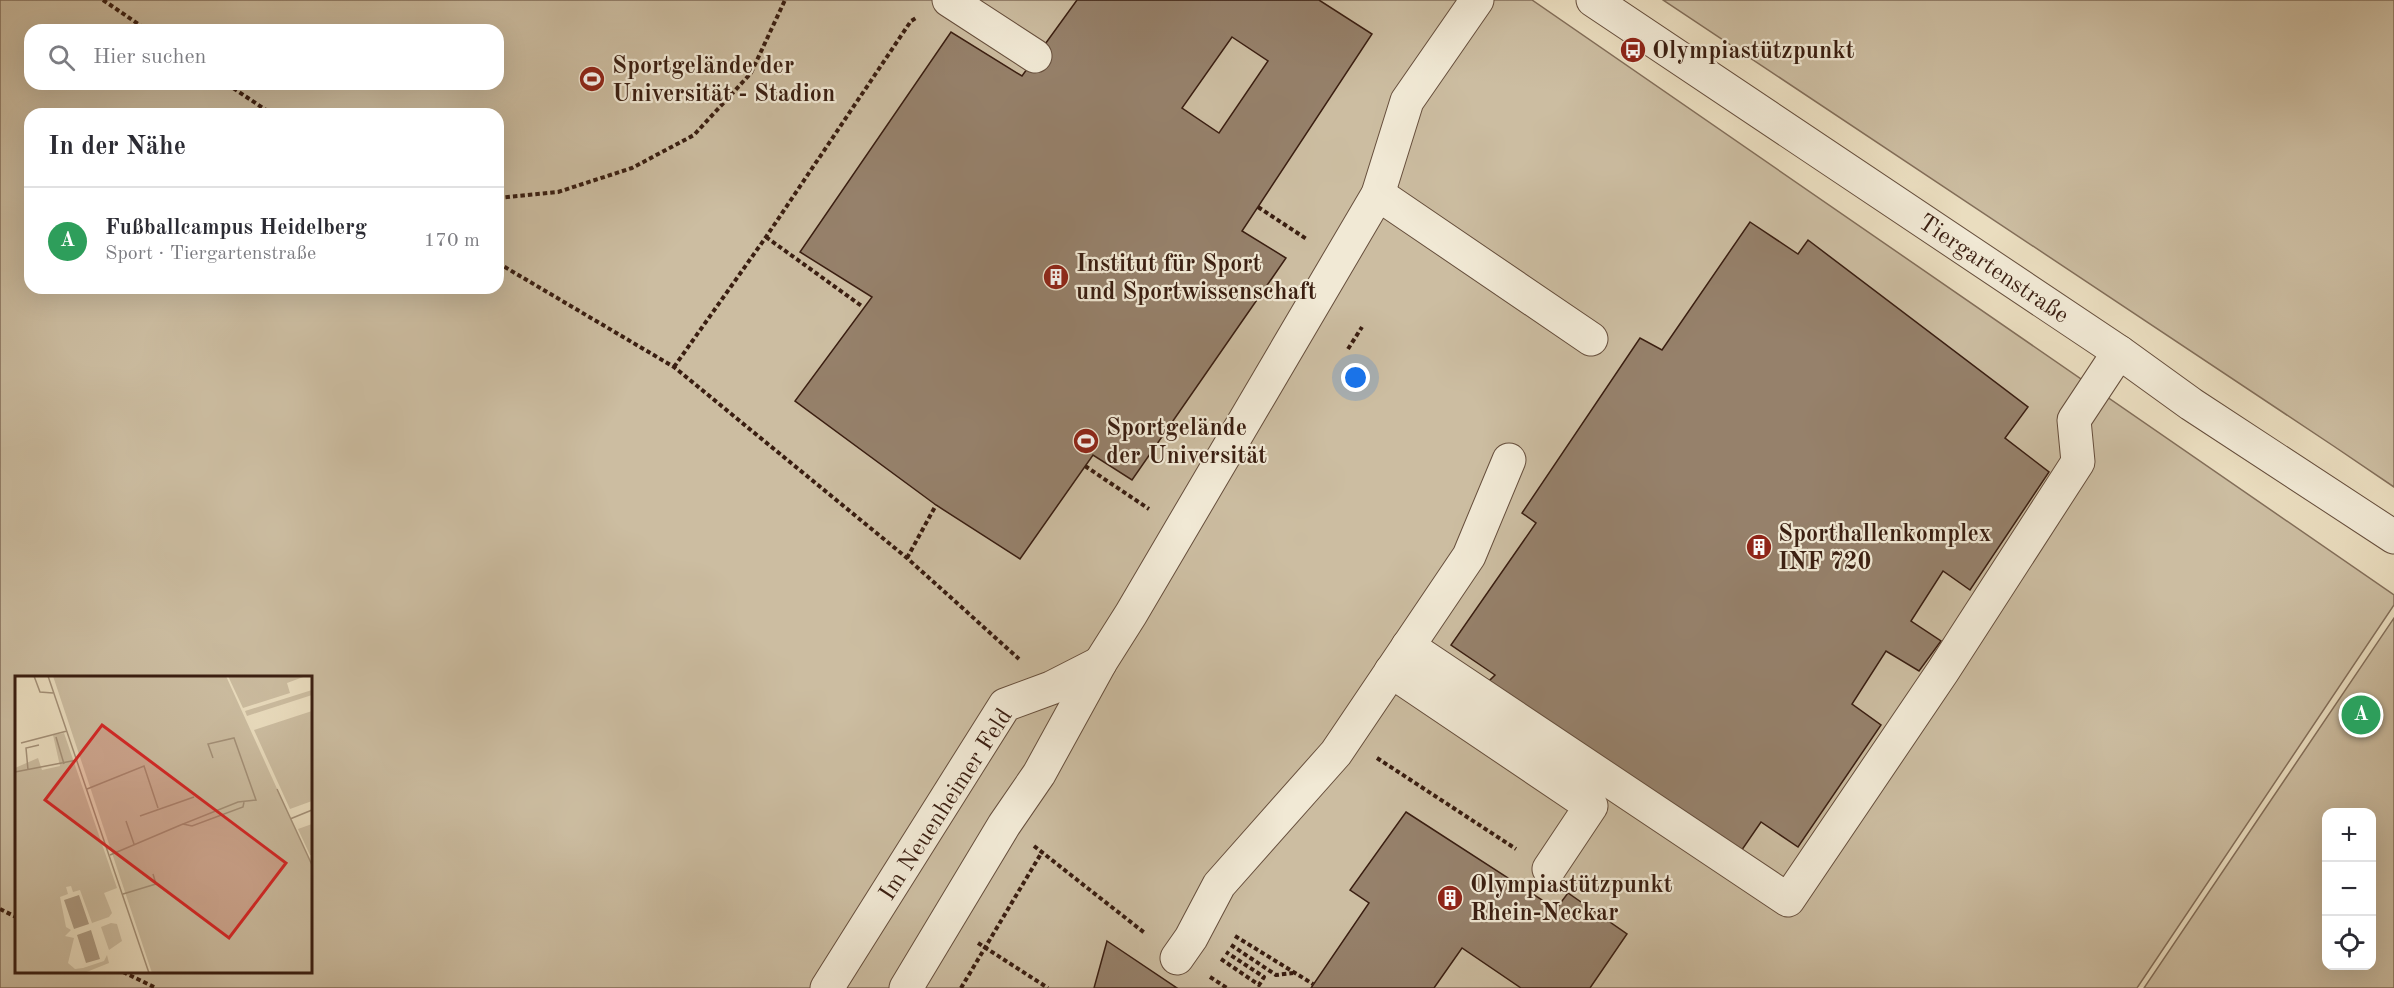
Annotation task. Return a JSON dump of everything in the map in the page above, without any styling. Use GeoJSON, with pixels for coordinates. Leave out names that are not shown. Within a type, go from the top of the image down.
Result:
{"type":"FeatureCollection","features":[{"type":"Feature","properties":{"kind":"street"},"geometry":{"type":"LineString","coordinates":[[906,988],[1004,825],[1039,774],[1100,663],[1181,530],[1378,194],[1407,101],[1477,0]]}},
{"type":"Feature","properties":{"kind":"street","name":"Tiergartenstraße"},"geometry":{"type":"LineString","coordinates":[[1593,0],[2119,352],[2191,404],[2391,529]]}},
{"type":"Feature","properties":{"kind":"street"},"geometry":{"type":"LineString","coordinates":[[949,1],[1035,56]]}},
{"type":"Feature","properties":{"kind":"street"},"geometry":{"type":"LineString","coordinates":[[1378,194],[1591,339]]}},
{"type":"Feature","properties":{"kind":"street"},"geometry":{"type":"LineString","coordinates":[[1399,659],[1788,900],[1943,671],[2078,462],[2074,420],[2119,352]]}},
{"type":"Feature","properties":{"kind":"street"},"geometry":{"type":"LineString","coordinates":[[1196,948],[1219,885],[1336,753],[1469,555],[1509,460]]}},
{"type":"Feature","properties":{"kind":"street"},"geometry":{"type":"LineString","coordinates":[[1399,659],[1591,806],[1549,869]]}},
{"type":"Feature","properties":{"kind":"street","name":"Im Neuenheimer Feld"},"geometry":{"type":"LineString","coordinates":[[827,988],[1005,705],[1051,688],[1100,663]]}},
{"type":"Feature","properties":{"kind":"path"},"geometry":{"type":"LineString","coordinates":[[103,0],[138,24]]}},
{"type":"Feature","properties":{"kind":"path"},"geometry":{"type":"LineString","coordinates":[[504,197],[558,192],[632,168],[694,135],[751,73],[786,0]]}},
{"type":"Feature","properties":{"kind":"path"},"geometry":{"type":"LineString","coordinates":[[674,367],[766,237],[911,21],[949,1]]}},
{"type":"Feature","properties":{"kind":"path"},"geometry":{"type":"LineString","coordinates":[[236,90],[263,108]]}},
{"type":"Feature","properties":{"kind":"path"},"geometry":{"type":"LineString","coordinates":[[1258,207],[1339,261]]}},
{"type":"Feature","properties":{"kind":"path"},"geometry":{"type":"LineString","coordinates":[[766,237],[863,307]]}},
{"type":"Feature","properties":{"kind":"path"},"geometry":{"type":"LineString","coordinates":[[504,266],[674,367],[907,558],[1051,688]]}},
{"type":"Feature","properties":{"kind":"path"},"geometry":{"type":"LineString","coordinates":[[1348,349],[1362,327]]}},
{"type":"Feature","properties":{"kind":"path"},"geometry":{"type":"LineString","coordinates":[[1085,466],[1181,530]]}},
{"type":"Feature","properties":{"kind":"path"},"geometry":{"type":"LineString","coordinates":[[907,558],[936,505]]}},
{"type":"Feature","properties":{"kind":"path"},"geometry":{"type":"LineString","coordinates":[[1346,738],[1549,869]]}},
{"type":"Feature","properties":{"kind":"path"},"geometry":{"type":"LineString","coordinates":[[1004,825],[1042,852],[1196,948],[1259,985],[1264,977],[1196,948]]}},
{"type":"Feature","properties":{"kind":"path"},"geometry":{"type":"LineString","coordinates":[[961,988],[1042,852]]}},
{"type":"Feature","properties":{"kind":"path"},"geometry":{"type":"LineString","coordinates":[[0,909],[15,916]]}},
{"type":"Feature","properties":{"kind":"path"},"geometry":{"type":"LineString","coordinates":[[945,923],[1048,988]]}},
{"type":"Feature","properties":{"kind":"path"},"geometry":{"type":"LineString","coordinates":[[1227,942],[1276,975],[1293,973]]}},
{"type":"Feature","properties":{"kind":"path"},"geometry":{"type":"LineString","coordinates":[[1196,948],[1227,988]]}},
{"type":"Feature","properties":{"kind":"path"},"geometry":{"type":"LineString","coordinates":[[1268,957],[1313,984]]}},
{"type":"Feature","properties":{"kind":"path"},"geometry":{"type":"LineString","coordinates":[[125,973],[156,988]]}},
{"type":"Feature","properties":{"kind":"shaded area","name":"Sportgelände der Universität"},"geometry":{"type":"Polygon","coordinates":[[[0,0],[1532,0],[2394,595],[2394,605],[2137,988],[0,988],[0,0]]]}},
{"type":"Feature","properties":{"kind":"shaded area"},"geometry":{"type":"Polygon","coordinates":[[[1663,0],[2394,0],[2394,487],[2335,447],[1663,0]]]}},
{"type":"Feature","properties":{"kind":"shaded area"},"geometry":{"type":"Polygon","coordinates":[[[2394,618],[2394,988],[2144,988],[2394,618]]]}},
{"type":"Feature","properties":{"kind":"building","name":"Institut für Sport und Sportwissenschaft"},"geometry":{"type":"Polygon","coordinates":[[[1077,0],[1319,0],[1372,34],[1242,231],[1286,258],[1132,480],[1093,455],[1020,559],[936,505],[795,401],[872,297],[800,252],[951,32],[1022,76],[1077,0]],[[1232,37],[1182,108],[1219,133],[1268,61],[1232,37]]]}},
{"type":"Feature","properties":{"kind":"building","name":"Sporthallenkomplex INF 720"},"geometry":{"type":"Polygon","coordinates":[[[1750,222],[1798,254],[1808,240],[2028,407],[2005,438],[2049,472],[1970,590],[1943,571],[1911,621],[1941,641],[1919,671],[1886,651],[1852,704],[1881,725],[1798,847],[1761,822],[1737,857],[1488,682],[1495,675],[1451,645],[1536,523],[1522,513],[1640,338],[1662,350],[1750,222]]]}},
{"type":"Feature","properties":{"kind":"building","name":"Olympiastützpunkt Rhein-Neckar"},"geometry":{"type":"Polygon","coordinates":[[[1406,812],[1556,909],[1568,893],[1627,934],[1590,988],[1521,988],[1462,948],[1434,988],[1311,988],[1369,903],[1350,890],[1406,812]]]}},
{"type":"Feature","properties":{"kind":"building"},"geometry":{"type":"Polygon","coordinates":[[[1107,941],[1177,988],[1094,988],[1107,941]]]}},
{"type":"Feature","properties":{"kind":"place","name":"Olympiastützpunkt"},"geometry":{"type":"Point","coordinates":[1633,50]}},
{"type":"Feature","properties":{"kind":"place","name":"Sportgelände der Universität - Stadion"},"geometry":{"type":"Point","coordinates":[592,79]}},
{"type":"Feature","properties":{"kind":"place","name":"Institut für Sport und Sportwissenschaft"},"geometry":{"type":"Point","coordinates":[1056,277]}},
{"type":"Feature","properties":{"kind":"place","name":"Sportgelände der Universität"},"geometry":{"type":"Point","coordinates":[1086,441]}},
{"type":"Feature","properties":{"kind":"place","name":"Sporthallenkomplex INF 720"},"geometry":{"type":"Point","coordinates":[1759,547]}},
{"type":"Feature","properties":{"kind":"place","name":"Fußballcampus Heidelberg"},"geometry":{"type":"Point","coordinates":[2361,715]}},
{"type":"Feature","properties":{"kind":"place","name":"Olympiastützpunkt Rhein-Neckar"},"geometry":{"type":"Point","coordinates":[1450,898]}}]}
